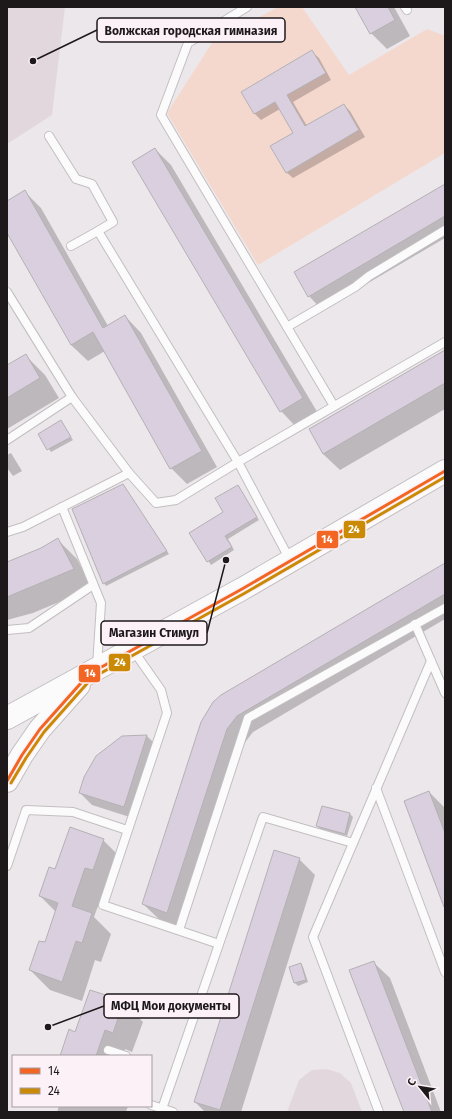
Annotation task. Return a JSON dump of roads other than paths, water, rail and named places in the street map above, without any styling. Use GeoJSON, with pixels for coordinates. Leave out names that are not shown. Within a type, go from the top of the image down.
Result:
{"type":"FeatureCollection","features":[{"type":"Feature","properties":{"kind":"street"},"geometry":{"type":"LineString","coordinates":[[7,718],[133,650],[291,561],[445,470]]}},
{"type":"Feature","properties":{"kind":"street"},"geometry":{"type":"LineString","coordinates":[[7,781],[22,755],[40,729],[93,672]]}},
{"type":"Feature","properties":{"kind":"lane"},"geometry":{"type":"LineString","coordinates":[[247,7],[188,43],[161,115],[334,406]]}},
{"type":"Feature","properties":{"kind":"lane"},"geometry":{"type":"LineString","coordinates":[[48,136],[76,179],[92,184],[113,222],[71,246]]}},
{"type":"Feature","properties":{"kind":"lane"},"geometry":{"type":"LineString","coordinates":[[287,327],[355,287],[369,276],[445,230]]}},
{"type":"Feature","properties":{"kind":"lane"},"geometry":{"type":"LineString","coordinates":[[98,231],[238,462],[291,561]]}},
{"type":"Feature","properties":{"kind":"lane"},"geometry":{"type":"LineString","coordinates":[[7,292],[72,398],[129,473],[156,503],[176,500],[238,462],[445,342]]}},
{"type":"Feature","properties":{"kind":"lane"},"geometry":{"type":"LineString","coordinates":[[7,440],[72,398]]}},
{"type":"Feature","properties":{"kind":"lane"},"geometry":{"type":"LineString","coordinates":[[7,532],[23,526],[129,473]]}},
{"type":"Feature","properties":{"kind":"lane"},"geometry":{"type":"LineString","coordinates":[[62,507],[101,603],[93,672]]}},
{"type":"Feature","properties":{"kind":"lane"},"geometry":{"type":"LineString","coordinates":[[7,630],[29,628],[94,585]]}},
{"type":"Feature","properties":{"kind":"lane"},"geometry":{"type":"LineString","coordinates":[[178,930],[248,718],[445,608]]}},
{"type":"Feature","properties":{"kind":"lane"},"geometry":{"type":"LineString","coordinates":[[415,624],[445,692]]}},
{"type":"Feature","properties":{"kind":"lane"},"geometry":{"type":"LineString","coordinates":[[133,650],[161,690],[168,713],[127,830],[103,905],[219,944]]}},
{"type":"Feature","properties":{"kind":"lane"},"geometry":{"type":"LineString","coordinates":[[379,1112],[313,937],[431,661]]}},
{"type":"Feature","properties":{"kind":"lane"},"geometry":{"type":"LineString","coordinates":[[376,788],[445,972]]}},
{"type":"Feature","properties":{"kind":"lane"},"geometry":{"type":"LineString","coordinates":[[7,866],[26,810],[73,812],[127,830]]}},
{"type":"Feature","properties":{"kind":"lane"},"geometry":{"type":"LineString","coordinates":[[162,1109],[263,817],[353,843]]}},
{"type":"Feature","properties":{"kind":"lane"},"geometry":{"type":"LineString","coordinates":[[108,1050],[123,1055]]}},
{"type":"Feature","properties":{"kind":"lane"},"geometry":{"type":"LineString","coordinates":[[152,1105],[172,1112]]}},
{"type":"Feature","properties":{"kind":"place","name":"Волжская городская гимназия"},"geometry":{"type":"Point","coordinates":[33,61]}},
{"type":"Feature","properties":{"kind":"place","name":"Магазин Стимул"},"geometry":{"type":"Point","coordinates":[226,560]}},
{"type":"Feature","properties":{"kind":"place","name":"МФЦ Мои документы"},"geometry":{"type":"Point","coordinates":[48,1027]}}]}
